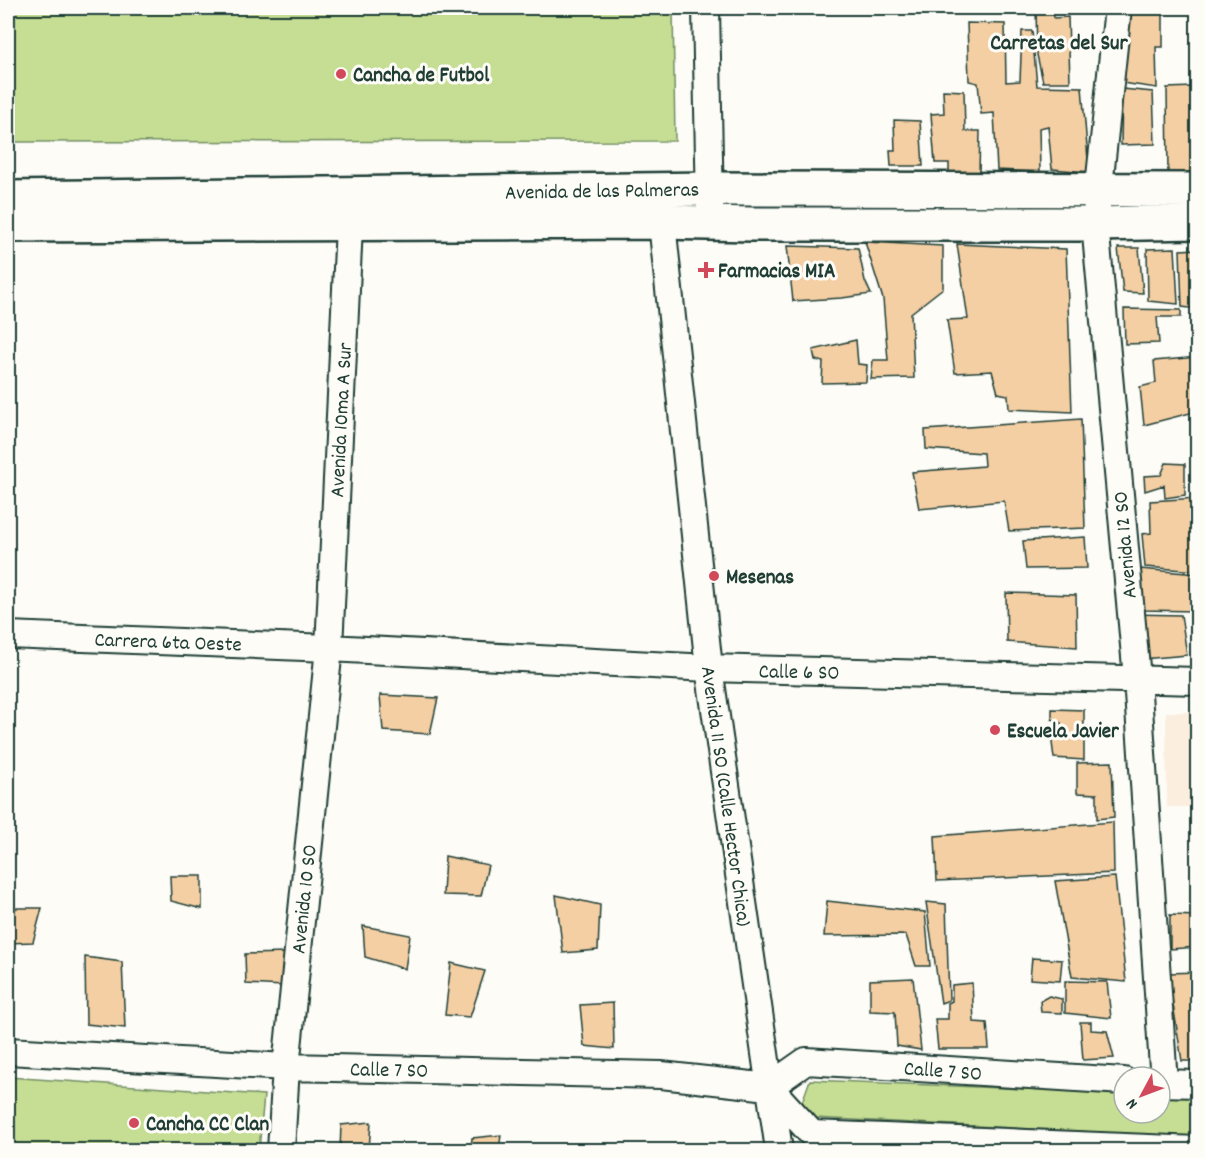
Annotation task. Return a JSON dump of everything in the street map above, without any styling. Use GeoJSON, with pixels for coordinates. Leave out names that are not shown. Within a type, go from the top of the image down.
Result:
{"type":"FeatureCollection","features":[{"type":"Feature","properties":{"kind":"street"},"geometry":{"type":"LineString","coordinates":[[706,8],[710,224]]}},
{"type":"Feature","properties":{"kind":"street","name":"Avenida 12 SO"},"geometry":{"type":"LineString","coordinates":[[1118,8],[1095,224],[1137,678],[1161,1065]]}},
{"type":"Feature","properties":{"kind":"street","name":"Avenida de las Palmeras"},"geometry":{"type":"LineString","coordinates":[[8,225],[350,209],[658,189],[1197,190]]}},
{"type":"Feature","properties":{"kind":"street","name":"Avenida 11 SO (Calle Hector Chica)"},"geometry":{"type":"LineString","coordinates":[[658,189],[709,668],[779,1150]]}},
{"type":"Feature","properties":{"kind":"street","name":"Avenida de las Palmeras"},"geometry":{"type":"LineString","coordinates":[[8,198],[710,224],[1197,222]]}},
{"type":"Feature","properties":{"kind":"street","name":"Avenida 10ma A Sur"},"geometry":{"type":"LineString","coordinates":[[329,648],[350,209]]}},
{"type":"Feature","properties":{"kind":"street","name":"Carrera 6ta Oeste"},"geometry":{"type":"LineString","coordinates":[[8,635],[329,648]]}},
{"type":"Feature","properties":{"kind":"street","name":"Calle 6 SO"},"geometry":{"type":"LineString","coordinates":[[329,648],[709,668],[1197,681]]}},
{"type":"Feature","properties":{"kind":"street","name":"Avenida 10 SO"},"geometry":{"type":"LineString","coordinates":[[281,1150],[286,1067],[329,648]]}},
{"type":"Feature","properties":{"kind":"street","name":"Calle 7 SO"},"geometry":{"type":"LineString","coordinates":[[8,1051],[286,1067],[661,1075],[770,1087],[806,1061],[1112,1080]]}},
{"type":"Feature","properties":{"kind":"street"},"geometry":{"type":"LineString","coordinates":[[1172,1083],[1197,1084]]}},
{"type":"Feature","properties":{"kind":"street"},"geometry":{"type":"LineString","coordinates":[[770,1087],[812,1134],[1197,1150]]}},
{"type":"Feature","properties":{"kind":"shaded area"},"geometry":{"type":"Polygon","coordinates":[[[1166,712],[1197,712],[1197,807],[1167,807],[1166,712]]]}},
{"type":"Feature","properties":{"kind":"green space","name":"Cancha de Futbol"},"geometry":{"type":"Polygon","coordinates":[[[8,8],[673,8],[675,141],[8,142],[8,8]]]}},
{"type":"Feature","properties":{"kind":"green space","name":"Cancha CC Clan"},"geometry":{"type":"Polygon","coordinates":[[[8,1077],[264,1095],[259,1150],[8,1150],[8,1077]]]}},
{"type":"Feature","properties":{"kind":"green space"},"geometry":{"type":"Polygon","coordinates":[[[810,1080],[1112,1093],[1112,1125],[1172,1125],[1172,1096],[1197,1097],[1197,1137],[814,1118],[802,1102],[810,1080]]]}},
{"type":"Feature","properties":{"kind":"building"},"geometry":{"type":"Polygon","coordinates":[[[1036,8],[1053,8],[1054,18],[1068,17],[1070,82],[1043,82],[1037,55],[1036,8]]]}},
{"type":"Feature","properties":{"kind":"building"},"geometry":{"type":"Polygon","coordinates":[[[1123,8],[1163,10],[1163,47],[1156,47],[1157,88],[1115,82],[1123,8]]]}},
{"type":"Feature","properties":{"kind":"building"},"geometry":{"type":"Polygon","coordinates":[[[967,23],[1005,24],[1006,82],[1020,81],[1022,31],[1032,31],[1037,86],[1082,87],[1089,172],[1052,169],[1048,126],[1039,128],[1040,172],[997,170],[994,113],[981,114],[978,83],[969,81],[967,23]]]}},
{"type":"Feature","properties":{"kind":"building"},"geometry":{"type":"Polygon","coordinates":[[[1193,87],[1196,175],[1168,174],[1167,88],[1193,87]]]}},
{"type":"Feature","properties":{"kind":"building"},"geometry":{"type":"Polygon","coordinates":[[[1122,89],[1153,92],[1155,144],[1121,145],[1122,89]]]}},
{"type":"Feature","properties":{"kind":"building"},"geometry":{"type":"Polygon","coordinates":[[[943,90],[964,91],[965,131],[980,131],[979,173],[949,174],[949,163],[935,163],[931,114],[944,113],[943,90]]]}},
{"type":"Feature","properties":{"kind":"building"},"geometry":{"type":"Polygon","coordinates":[[[894,120],[920,121],[923,166],[891,166],[890,150],[895,150],[894,120]]]}},
{"type":"Feature","properties":{"kind":"building"},"geometry":{"type":"Polygon","coordinates":[[[865,242],[943,246],[943,288],[911,313],[914,378],[871,379],[873,360],[888,360],[883,299],[865,242]]]}},
{"type":"Feature","properties":{"kind":"building"},"geometry":{"type":"Polygon","coordinates":[[[957,244],[1066,249],[1072,412],[1009,409],[1008,395],[998,393],[992,371],[955,373],[947,320],[968,319],[957,244]]]}},
{"type":"Feature","properties":{"kind":"building"},"geometry":{"type":"Polygon","coordinates":[[[787,246],[858,248],[865,281],[871,294],[793,301],[787,246]]]}},
{"type":"Feature","properties":{"kind":"building"},"geometry":{"type":"Polygon","coordinates":[[[1118,248],[1139,248],[1143,293],[1123,292],[1118,248]]]}},
{"type":"Feature","properties":{"kind":"building"},"geometry":{"type":"Polygon","coordinates":[[[1175,248],[1178,304],[1148,301],[1147,249],[1175,248]]]}},
{"type":"Feature","properties":{"kind":"building"},"geometry":{"type":"Polygon","coordinates":[[[1198,249],[1198,309],[1182,307],[1180,250],[1198,249]]]}},
{"type":"Feature","properties":{"kind":"building"},"geometry":{"type":"Polygon","coordinates":[[[1124,309],[1181,310],[1181,317],[1157,317],[1159,343],[1125,344],[1124,309]]]}},
{"type":"Feature","properties":{"kind":"building"},"geometry":{"type":"Polygon","coordinates":[[[856,340],[858,364],[867,365],[866,382],[822,383],[823,362],[815,360],[813,350],[856,340]]]}},
{"type":"Feature","properties":{"kind":"building"},"geometry":{"type":"Polygon","coordinates":[[[1198,357],[1198,411],[1144,425],[1140,387],[1156,383],[1154,361],[1198,357]]]}},
{"type":"Feature","properties":{"kind":"building"},"geometry":{"type":"Polygon","coordinates":[[[1081,419],[1085,528],[1009,531],[1004,501],[919,509],[912,472],[984,466],[983,453],[926,449],[925,430],[1081,419]]]}},
{"type":"Feature","properties":{"kind":"building"},"geometry":{"type":"Polygon","coordinates":[[[1166,463],[1185,464],[1185,495],[1165,498],[1164,485],[1145,491],[1144,476],[1161,475],[1166,463]]]}},
{"type":"Feature","properties":{"kind":"building"},"geometry":{"type":"Polygon","coordinates":[[[1198,498],[1198,571],[1145,567],[1142,534],[1151,533],[1150,501],[1198,498]]]}},
{"type":"Feature","properties":{"kind":"building"},"geometry":{"type":"Polygon","coordinates":[[[1085,537],[1087,568],[1026,569],[1023,541],[1085,537]]]}},
{"type":"Feature","properties":{"kind":"building"},"geometry":{"type":"Polygon","coordinates":[[[1140,569],[1197,574],[1196,611],[1142,610],[1140,569]]]}},
{"type":"Feature","properties":{"kind":"building"},"geometry":{"type":"Polygon","coordinates":[[[1006,593],[1076,595],[1077,647],[1007,642],[1006,593]]]}},
{"type":"Feature","properties":{"kind":"building"},"geometry":{"type":"Polygon","coordinates":[[[1131,614],[1181,615],[1187,655],[1142,659],[1131,614]]]}},
{"type":"Feature","properties":{"kind":"building"},"geometry":{"type":"Polygon","coordinates":[[[380,695],[438,698],[430,734],[383,731],[380,695]]]}},
{"type":"Feature","properties":{"kind":"building"},"geometry":{"type":"Polygon","coordinates":[[[1052,709],[1084,710],[1084,760],[1054,758],[1051,735],[1060,735],[1061,723],[1052,719],[1052,709]]]}},
{"type":"Feature","properties":{"kind":"building"},"geometry":{"type":"Polygon","coordinates":[[[1112,762],[1114,817],[1097,819],[1097,794],[1077,793],[1077,763],[1112,762]]]}},
{"type":"Feature","properties":{"kind":"building"},"geometry":{"type":"Polygon","coordinates":[[[1113,822],[1114,873],[937,881],[935,836],[1113,822]]]}},
{"type":"Feature","properties":{"kind":"building"},"geometry":{"type":"Polygon","coordinates":[[[445,856],[488,865],[481,896],[443,895],[445,856]]]}},
{"type":"Feature","properties":{"kind":"building"},"geometry":{"type":"Polygon","coordinates":[[[170,876],[202,876],[202,909],[171,901],[170,876]]]}},
{"type":"Feature","properties":{"kind":"building"},"geometry":{"type":"Polygon","coordinates":[[[1115,877],[1126,982],[1072,977],[1055,881],[1115,877]]]}},
{"type":"Feature","properties":{"kind":"building"},"geometry":{"type":"Polygon","coordinates":[[[556,895],[600,905],[598,950],[563,953],[556,895]]]}},
{"type":"Feature","properties":{"kind":"building"},"geometry":{"type":"Polygon","coordinates":[[[827,901],[925,912],[930,966],[916,966],[906,935],[824,936],[827,901]]]}},
{"type":"Feature","properties":{"kind":"building"},"geometry":{"type":"Polygon","coordinates":[[[926,902],[946,904],[949,1000],[941,1003],[926,902]]]}},
{"type":"Feature","properties":{"kind":"building"},"geometry":{"type":"Polygon","coordinates":[[[8,908],[42,908],[33,942],[8,943],[8,908]]]}},
{"type":"Feature","properties":{"kind":"building"},"geometry":{"type":"Polygon","coordinates":[[[1170,915],[1198,916],[1198,947],[1170,949],[1170,915]]]}},
{"type":"Feature","properties":{"kind":"building"},"geometry":{"type":"Polygon","coordinates":[[[363,926],[410,935],[405,969],[365,957],[363,926]]]}},
{"type":"Feature","properties":{"kind":"building"},"geometry":{"type":"Polygon","coordinates":[[[286,953],[283,986],[246,984],[245,954],[286,953]]]}},
{"type":"Feature","properties":{"kind":"building"},"geometry":{"type":"Polygon","coordinates":[[[85,957],[122,962],[125,1028],[86,1024],[85,957]]]}},
{"type":"Feature","properties":{"kind":"building"},"geometry":{"type":"Polygon","coordinates":[[[1032,958],[1062,960],[1060,981],[1030,979],[1032,958]]]}},
{"type":"Feature","properties":{"kind":"building"},"geometry":{"type":"Polygon","coordinates":[[[451,963],[485,971],[470,1017],[445,1015],[451,963]]]}},
{"type":"Feature","properties":{"kind":"building"},"geometry":{"type":"Polygon","coordinates":[[[1198,972],[1198,1061],[1182,1061],[1168,973],[1198,972]]]}},
{"type":"Feature","properties":{"kind":"building"},"geometry":{"type":"Polygon","coordinates":[[[913,978],[921,1050],[897,1046],[895,1012],[870,1011],[870,980],[913,978]]]}},
{"type":"Feature","properties":{"kind":"building"},"geometry":{"type":"Polygon","coordinates":[[[1065,981],[1107,982],[1111,1018],[1065,1013],[1065,981]]]}},
{"type":"Feature","properties":{"kind":"building"},"geometry":{"type":"Polygon","coordinates":[[[972,983],[974,1022],[987,1023],[989,1049],[938,1049],[935,1019],[948,1019],[948,1003],[952,1001],[952,985],[972,983]]]}},
{"type":"Feature","properties":{"kind":"building"},"geometry":{"type":"Polygon","coordinates":[[[1049,996],[1062,999],[1062,1013],[1041,1012],[1040,1001],[1049,996]]]}},
{"type":"Feature","properties":{"kind":"building"},"geometry":{"type":"Polygon","coordinates":[[[613,1003],[614,1049],[584,1046],[580,1005],[613,1003]]]}},
{"type":"Feature","properties":{"kind":"building"},"geometry":{"type":"Polygon","coordinates":[[[1080,1022],[1091,1022],[1091,1030],[1107,1031],[1114,1058],[1083,1060],[1080,1022]]]}},
{"type":"Feature","properties":{"kind":"building"},"geometry":{"type":"Polygon","coordinates":[[[371,1122],[369,1150],[340,1150],[341,1125],[371,1122]]]}},
{"type":"Feature","properties":{"kind":"building"},"geometry":{"type":"Polygon","coordinates":[[[501,1135],[499,1150],[471,1150],[472,1138],[501,1135]]]}},
{"type":"Feature","properties":{"kind":"building"},"geometry":{"type":"Polygon","coordinates":[[[571,1144],[572,1150],[551,1150],[552,1145],[571,1144]]]}},
{"type":"Feature","properties":{"kind":"place","name":"Cancha de Futbol"},"geometry":{"type":"Point","coordinates":[341,74]}},
{"type":"Feature","properties":{"kind":"place","name":"Farmacias MIA"},"geometry":{"type":"Point","coordinates":[706,270]}},
{"type":"Feature","properties":{"kind":"place","name":"Mesenas"},"geometry":{"type":"Point","coordinates":[714,576]}},
{"type":"Feature","properties":{"kind":"place","name":"Escuela Javier"},"geometry":{"type":"Point","coordinates":[995,730]}},
{"type":"Feature","properties":{"kind":"place","name":"Cancha CC Clan"},"geometry":{"type":"Point","coordinates":[134,1123]}},
{"type":"Feature","properties":{"kind":"district","name":"Carretas del Sur"},"geometry":{"type":"Point","coordinates":[1059,41]}}]}
